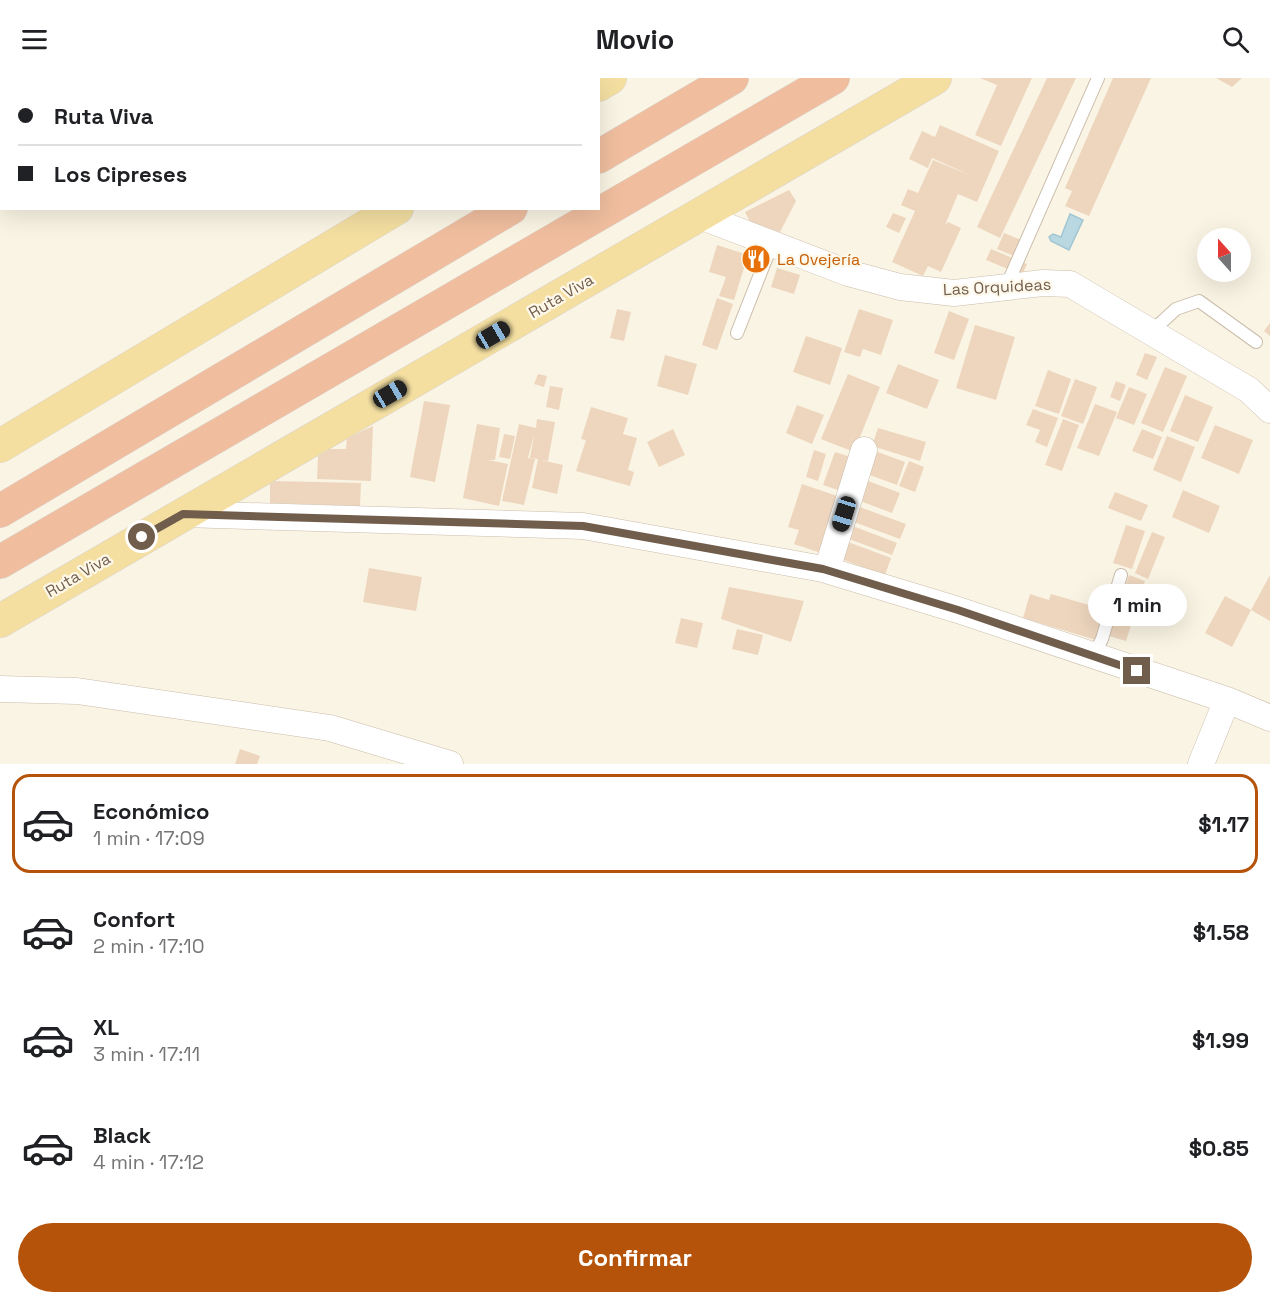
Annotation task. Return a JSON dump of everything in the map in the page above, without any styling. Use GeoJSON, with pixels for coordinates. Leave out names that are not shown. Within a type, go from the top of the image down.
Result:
{"type":"FeatureCollection","features":[{"type":"Feature","properties":{"kind":"highway"},"geometry":{"type":"LineString","coordinates":[[600,156],[732,78]]}},
{"type":"Feature","properties":{"kind":"highway"},"geometry":{"type":"LineString","coordinates":[[0,562],[833,78]]}},
{"type":"Feature","properties":{"kind":"highway"},"geometry":{"type":"LineString","coordinates":[[0,511],[508,210]]}},
{"type":"Feature","properties":{"kind":"main road","name":"Ruta Viva"},"geometry":{"type":"LineString","coordinates":[[0,621],[934,78]]}},
{"type":"Feature","properties":{"kind":"main road"},"geometry":{"type":"LineString","coordinates":[[0,446],[394,210]]}},
{"type":"Feature","properties":{"kind":"street","name":"Las Orquideas"},"geometry":{"type":"LineString","coordinates":[[700,216],[848,273],[900,287],[954,293],[1043,283],[1070,284],[1249,390],[1270,410]]}},
{"type":"Feature","properties":{"kind":"street"},"geometry":{"type":"LineString","coordinates":[[827,570],[864,450]]}},
{"type":"Feature","properties":{"kind":"street"},"geometry":{"type":"LineString","coordinates":[[183,514],[583,526],[827,570],[958,610],[1227,700],[1270,718]]}},
{"type":"Feature","properties":{"kind":"street"},"geometry":{"type":"LineString","coordinates":[[0,689],[77,691],[330,728],[449,764]]}},
{"type":"Feature","properties":{"kind":"street"},"geometry":{"type":"LineString","coordinates":[[1201,764],[1227,700]]}},
{"type":"Feature","properties":{"kind":"lane"},"geometry":{"type":"LineString","coordinates":[[1006,287],[1098,78]]}},
{"type":"Feature","properties":{"kind":"lane"},"geometry":{"type":"LineString","coordinates":[[737,333],[772,244]]}},
{"type":"Feature","properties":{"kind":"lane"},"geometry":{"type":"LineString","coordinates":[[1151,332],[1176,309],[1199,301],[1256,342]]}},
{"type":"Feature","properties":{"kind":"lane"},"geometry":{"type":"LineString","coordinates":[[1093,657],[1102,639],[1121,575]]}},
{"type":"Feature","properties":{"kind":"water"},"geometry":{"type":"Polygon","coordinates":[[[1070,214],[1083,220],[1069,250],[1051,241],[1049,237],[1053,234],[1061,237],[1070,214]]]}},
{"type":"Feature","properties":{"kind":"building"},"geometry":{"type":"Polygon","coordinates":[[[980,78],[1032,78],[1001,146],[975,135],[997,85],[980,78]]]}},
{"type":"Feature","properties":{"kind":"building"},"geometry":{"type":"Polygon","coordinates":[[[1047,78],[1076,78],[1000,238],[977,227],[1047,78]]]}},
{"type":"Feature","properties":{"kind":"building"},"geometry":{"type":"Polygon","coordinates":[[[1113,78],[1151,78],[1089,216],[1065,206],[1072,191],[1065,188],[1113,78]]]}},
{"type":"Feature","properties":{"kind":"building"},"geometry":{"type":"Polygon","coordinates":[[[1216,78],[1242,78],[1232,87],[1216,78]]]}},
{"type":"Feature","properties":{"kind":"building"},"geometry":{"type":"Polygon","coordinates":[[[940,125],[999,151],[977,202],[958,194],[945,225],[948,222],[961,228],[941,272],[928,266],[923,276],[892,262],[915,211],[901,205],[908,189],[918,193],[933,160],[972,176],[932,158],[928,168],[909,159],[922,131],[935,137],[940,125]]]}},
{"type":"Feature","properties":{"kind":"building"},"geometry":{"type":"Polygon","coordinates":[[[789,190],[796,201],[780,232],[750,222],[745,212],[789,190]]]}},
{"type":"Feature","properties":{"kind":"building"},"geometry":{"type":"Polygon","coordinates":[[[893,213],[906,218],[899,233],[886,227],[893,213]]]}},
{"type":"Feature","properties":{"kind":"building"},"geometry":{"type":"Polygon","coordinates":[[[1004,233],[1021,240],[1014,256],[997,249],[1004,233]]]}},
{"type":"Feature","properties":{"kind":"building"},"geometry":{"type":"Polygon","coordinates":[[[717,245],[748,255],[734,300],[719,296],[726,277],[709,272],[717,245]]]}},
{"type":"Feature","properties":{"kind":"building"},"geometry":{"type":"Polygon","coordinates":[[[991,249],[1027,264],[1022,275],[986,260],[991,249]]]}},
{"type":"Feature","properties":{"kind":"building"},"geometry":{"type":"Polygon","coordinates":[[[777,268],[800,275],[794,294],[771,287],[777,268]]]}},
{"type":"Feature","properties":{"kind":"building"},"geometry":{"type":"Polygon","coordinates":[[[717,298],[733,304],[717,350],[702,345],[717,298]]]}},
{"type":"Feature","properties":{"kind":"building"},"geometry":{"type":"Polygon","coordinates":[[[617,309],[631,312],[624,341],[610,338],[617,309]]]}},
{"type":"Feature","properties":{"kind":"building"},"geometry":{"type":"Polygon","coordinates":[[[859,309],[893,320],[881,355],[863,349],[860,357],[844,352],[859,309]]]}},
{"type":"Feature","properties":{"kind":"building"},"geometry":{"type":"Polygon","coordinates":[[[949,311],[969,319],[954,360],[934,353],[949,311]]]}},
{"type":"Feature","properties":{"kind":"building"},"geometry":{"type":"Polygon","coordinates":[[[1270,323],[1270,336],[1264,331],[1270,323]]]}},
{"type":"Feature","properties":{"kind":"building"},"geometry":{"type":"Polygon","coordinates":[[[975,325],[1015,337],[996,400],[956,388],[975,325]]]}},
{"type":"Feature","properties":{"kind":"building"},"geometry":{"type":"Polygon","coordinates":[[[806,336],[842,348],[830,385],[793,372],[806,336]]]}},
{"type":"Feature","properties":{"kind":"building"},"geometry":{"type":"Polygon","coordinates":[[[1145,353],[1157,357],[1147,380],[1136,375],[1145,353]]]}},
{"type":"Feature","properties":{"kind":"building"},"geometry":{"type":"Polygon","coordinates":[[[665,355],[697,364],[688,395],[657,386],[665,355]]]}},
{"type":"Feature","properties":{"kind":"building"},"geometry":{"type":"Polygon","coordinates":[[[898,364],[939,380],[927,409],[886,393],[898,364]]]}},
{"type":"Feature","properties":{"kind":"building"},"geometry":{"type":"Polygon","coordinates":[[[1165,367],[1187,376],[1163,432],[1141,423],[1165,367]]]}},
{"type":"Feature","properties":{"kind":"building"},"geometry":{"type":"Polygon","coordinates":[[[1048,370],[1071,379],[1059,414],[1035,406],[1048,370]]]}},
{"type":"Feature","properties":{"kind":"building"},"geometry":{"type":"Polygon","coordinates":[[[538,374],[547,376],[544,387],[534,384],[538,374]]]}},
{"type":"Feature","properties":{"kind":"building"},"geometry":{"type":"Polygon","coordinates":[[[848,374],[880,387],[854,452],[821,439],[848,374]]]}},
{"type":"Feature","properties":{"kind":"building"},"geometry":{"type":"Polygon","coordinates":[[[1075,379],[1097,387],[1083,424],[1061,416],[1075,379]]]}},
{"type":"Feature","properties":{"kind":"building"},"geometry":{"type":"Polygon","coordinates":[[[1116,381],[1126,385],[1120,401],[1110,397],[1116,381]]]}},
{"type":"Feature","properties":{"kind":"building"},"geometry":{"type":"Polygon","coordinates":[[[550,386],[563,388],[559,410],[546,407],[550,386]]]}},
{"type":"Feature","properties":{"kind":"building"},"geometry":{"type":"Polygon","coordinates":[[[1129,387],[1147,394],[1134,425],[1116,418],[1129,387]]]}},
{"type":"Feature","properties":{"kind":"building"},"geometry":{"type":"Polygon","coordinates":[[[1185,395],[1213,407],[1198,442],[1170,431],[1185,395]]]}},
{"type":"Feature","properties":{"kind":"building"},"geometry":{"type":"Polygon","coordinates":[[[424,401],[450,405],[435,482],[410,477],[424,401]]]}},
{"type":"Feature","properties":{"kind":"building"},"geometry":{"type":"Polygon","coordinates":[[[1095,404],[1117,412],[1099,456],[1077,448],[1095,404]]]}},
{"type":"Feature","properties":{"kind":"building"},"geometry":{"type":"Polygon","coordinates":[[[797,405],[824,415],[812,444],[786,433],[797,405]]]}},
{"type":"Feature","properties":{"kind":"building"},"geometry":{"type":"Polygon","coordinates":[[[591,407],[628,418],[623,434],[637,438],[628,470],[634,472],[630,486],[576,471],[586,440],[581,439],[591,407]]]}},
{"type":"Feature","properties":{"kind":"building"},"geometry":{"type":"Polygon","coordinates":[[[1033,409],[1058,418],[1047,447],[1035,442],[1040,430],[1026,425],[1033,409]]]}},
{"type":"Feature","properties":{"kind":"building"},"geometry":{"type":"Polygon","coordinates":[[[537,419],[555,422],[548,461],[541,460],[563,465],[557,494],[532,488],[538,459],[530,458],[534,435],[528,458],[535,459],[524,505],[502,501],[519,424],[536,428],[537,419]]]}},
{"type":"Feature","properties":{"kind":"building"},"geometry":{"type":"Polygon","coordinates":[[[1063,419],[1079,425],[1062,471],[1045,465],[1063,419]]]}},
{"type":"Feature","properties":{"kind":"building"},"geometry":{"type":"Polygon","coordinates":[[[477,424],[500,428],[495,460],[488,460],[508,464],[499,506],[463,498],[477,424]]]}},
{"type":"Feature","properties":{"kind":"building"},"geometry":{"type":"Polygon","coordinates":[[[1215,425],[1253,440],[1239,474],[1201,458],[1215,425]]]}},
{"type":"Feature","properties":{"kind":"building"},"geometry":{"type":"Polygon","coordinates":[[[373,426],[371,481],[317,479],[318,456],[327,449],[346,449],[347,438],[373,426]]]}},
{"type":"Feature","properties":{"kind":"building"},"geometry":{"type":"Polygon","coordinates":[[[878,428],[926,442],[920,461],[872,446],[878,428]]]}},
{"type":"Feature","properties":{"kind":"building"},"geometry":{"type":"Polygon","coordinates":[[[673,429],[685,455],[659,467],[647,442],[673,429]]]}},
{"type":"Feature","properties":{"kind":"building"},"geometry":{"type":"Polygon","coordinates":[[[1142,429],[1162,437],[1153,459],[1132,451],[1142,429]]]}},
{"type":"Feature","properties":{"kind":"building"},"geometry":{"type":"Polygon","coordinates":[[[504,434],[515,436],[510,459],[499,457],[504,434]]]}},
{"type":"Feature","properties":{"kind":"building"},"geometry":{"type":"Polygon","coordinates":[[[1167,436],[1195,447],[1181,482],[1153,470],[1167,436]]]}},
{"type":"Feature","properties":{"kind":"building"},"geometry":{"type":"Polygon","coordinates":[[[814,450],[826,454],[818,481],[806,477],[814,450]]]}},
{"type":"Feature","properties":{"kind":"building"},"geometry":{"type":"Polygon","coordinates":[[[875,451],[905,462],[897,485],[867,474],[875,451]]]}},
{"type":"Feature","properties":{"kind":"building"},"geometry":{"type":"Polygon","coordinates":[[[835,452],[857,459],[844,492],[823,485],[835,452]]]}},
{"type":"Feature","properties":{"kind":"building"},"geometry":{"type":"Polygon","coordinates":[[[909,461],[924,467],[915,492],[899,486],[909,461]]]}},
{"type":"Feature","properties":{"kind":"building"},"geometry":{"type":"Polygon","coordinates":[[[863,479],[900,493],[892,513],[855,499],[863,479]]]}},
{"type":"Feature","properties":{"kind":"building"},"geometry":{"type":"Polygon","coordinates":[[[270,481],[361,483],[360,506],[270,503],[270,481]]]}},
{"type":"Feature","properties":{"kind":"building"},"geometry":{"type":"Polygon","coordinates":[[[802,484],[846,499],[827,555],[794,544],[799,530],[788,527],[802,484]]]}},
{"type":"Feature","properties":{"kind":"building"},"geometry":{"type":"Polygon","coordinates":[[[1183,490],[1220,506],[1209,533],[1172,517],[1183,490]]]}},
{"type":"Feature","properties":{"kind":"building"},"geometry":{"type":"Polygon","coordinates":[[[1115,492],[1148,505],[1141,521],[1108,508],[1115,492]]]}},
{"type":"Feature","properties":{"kind":"building"},"geometry":{"type":"Polygon","coordinates":[[[857,506],[906,524],[900,539],[851,521],[857,506]]]}},
{"type":"Feature","properties":{"kind":"building"},"geometry":{"type":"Polygon","coordinates":[[[1126,525],[1145,531],[1132,569],[1113,563],[1126,525]]]}},
{"type":"Feature","properties":{"kind":"building"},"geometry":{"type":"Polygon","coordinates":[[[853,526],[897,543],[892,555],[849,539],[853,526]]]}},
{"type":"Feature","properties":{"kind":"building"},"geometry":{"type":"Polygon","coordinates":[[[1152,532],[1165,537],[1148,579],[1135,573],[1152,532]]]}},
{"type":"Feature","properties":{"kind":"building"},"geometry":{"type":"Polygon","coordinates":[[[848,542],[891,558],[885,575],[841,559],[848,542]]]}},
{"type":"Feature","properties":{"kind":"building"},"geometry":{"type":"Polygon","coordinates":[[[369,568],[422,577],[416,611],[363,602],[369,568]]]}},
{"type":"Feature","properties":{"kind":"building"},"geometry":{"type":"Polygon","coordinates":[[[1129,575],[1145,581],[1126,641],[1109,636],[1129,575]]]}},
{"type":"Feature","properties":{"kind":"building"},"geometry":{"type":"Polygon","coordinates":[[[1270,575],[1270,621],[1251,610],[1270,575]]]}},
{"type":"Feature","properties":{"kind":"building"},"geometry":{"type":"Polygon","coordinates":[[[729,587],[804,601],[791,642],[721,619],[729,587]]]}},
{"type":"Feature","properties":{"kind":"building"},"geometry":{"type":"Polygon","coordinates":[[[1094,591],[1109,595],[1096,640],[1023,618],[1030,594],[1049,600],[1051,594],[1089,605],[1094,591]]]}},
{"type":"Feature","properties":{"kind":"building"},"geometry":{"type":"Polygon","coordinates":[[[1225,596],[1251,610],[1232,647],[1205,633],[1225,596]]]}},
{"type":"Feature","properties":{"kind":"building"},"geometry":{"type":"Polygon","coordinates":[[[681,618],[703,623],[697,648],[675,643],[681,618]]]}},
{"type":"Feature","properties":{"kind":"building"},"geometry":{"type":"Polygon","coordinates":[[[737,629],[763,635],[758,655],[732,649],[737,629]]]}},
{"type":"Feature","properties":{"kind":"building"},"geometry":{"type":"Polygon","coordinates":[[[240,749],[260,756],[257,764],[235,764],[240,749]]]}},
{"type":"Feature","properties":{"kind":"place","name":"La Ovejería"},"geometry":{"type":"Point","coordinates":[756,259]}},
{"type":"Feature","properties":{"kind":"route"},"geometry":{"type":"LineString","coordinates":[[142,537],[183,514],[583,526],[823,569],[958,610],[1137,671]]}}]}
